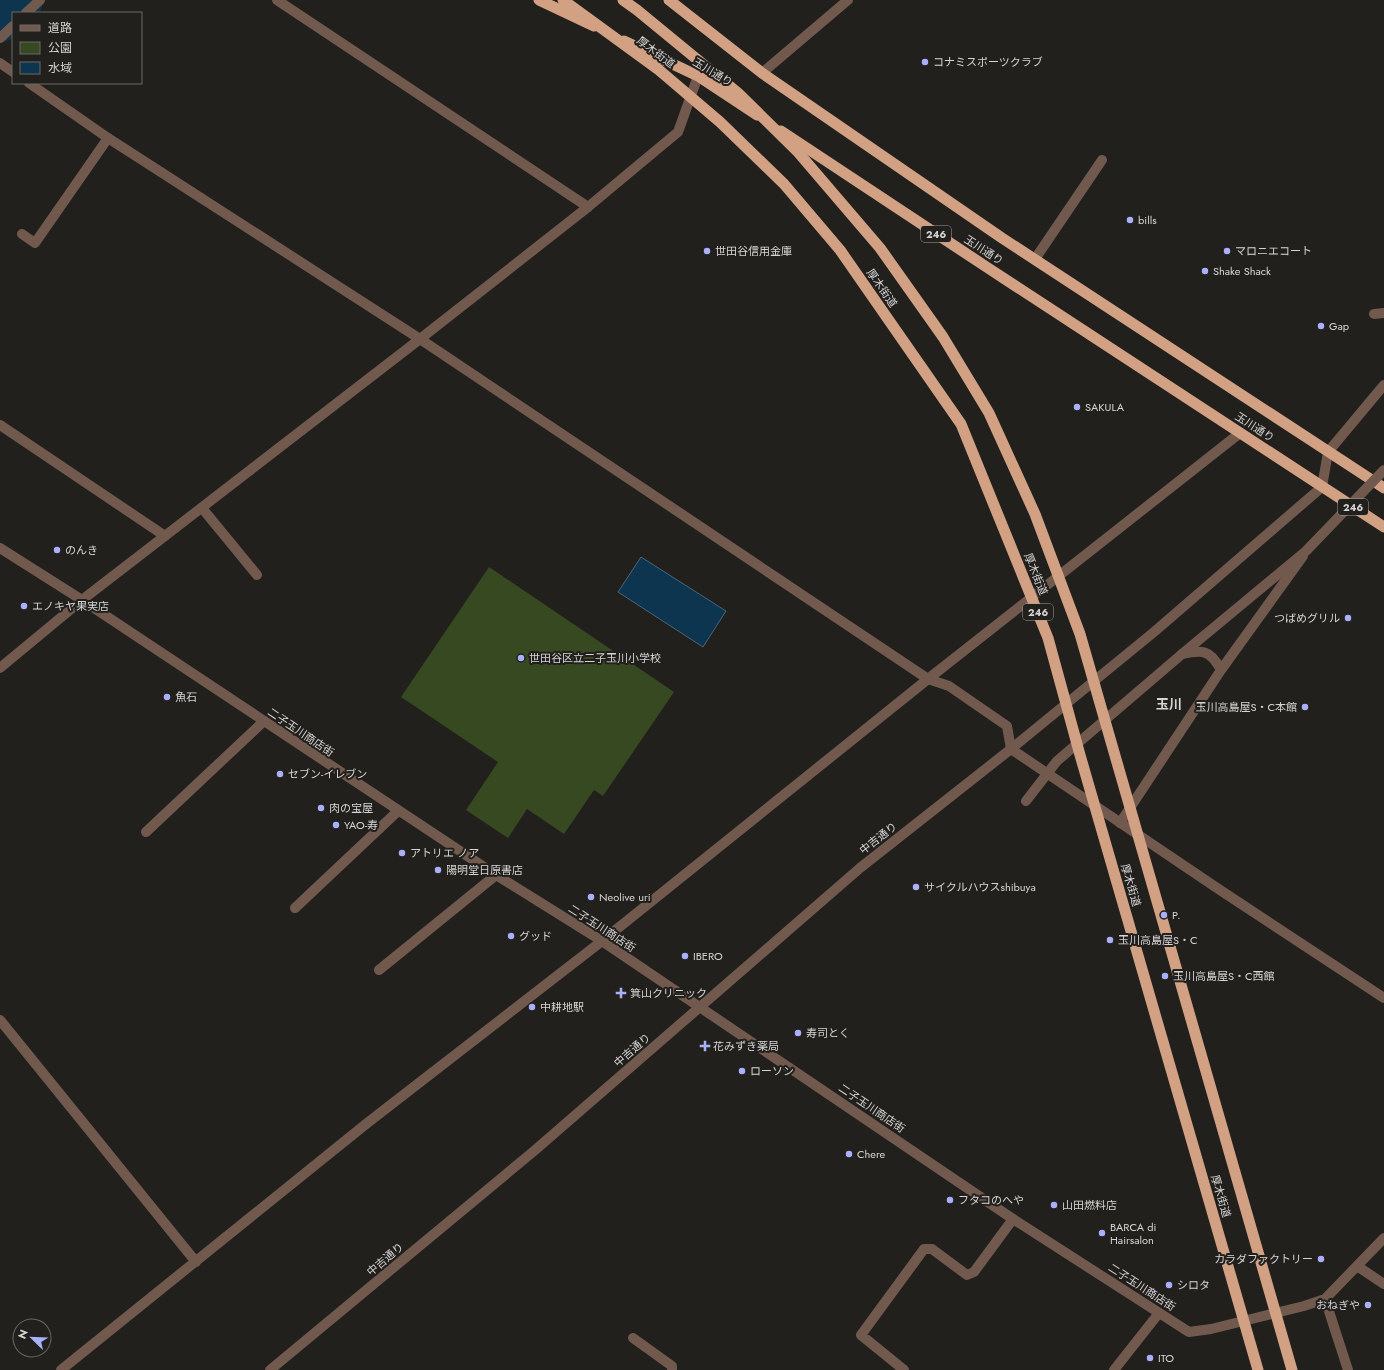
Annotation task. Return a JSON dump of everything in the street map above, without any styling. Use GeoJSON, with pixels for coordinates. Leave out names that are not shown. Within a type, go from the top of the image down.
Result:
{"type":"FeatureCollection","features":[{"type":"Feature","properties":{"kind":"highway","name":"玉川通り"},"geometry":{"type":"LineString","coordinates":[[539,0],[698,76],[984,266],[1384,528]]}},
{"type":"Feature","properties":{"kind":"highway","name":"厚木街道"},"geometry":{"type":"LineString","coordinates":[[563,0],[659,70],[720,122],[784,184],[840,250],[961,424],[1048,638],[1080,755],[1258,1370]]}},
{"type":"Feature","properties":{"kind":"highway","name":"厚木街道"},"geometry":{"type":"LineString","coordinates":[[623,0],[738,93],[797,152],[880,248],[943,336],[989,413],[1035,514],[1080,634],[1292,1370]]}},
{"type":"Feature","properties":{"kind":"highway","name":"玉川通り"},"geometry":{"type":"LineString","coordinates":[[669,0],[762,73],[1036,260],[1384,488]]}},
{"type":"Feature","properties":{"kind":"street"},"geometry":{"type":"LineString","coordinates":[[27,12],[40,0]]}},
{"type":"Feature","properties":{"kind":"street"},"geometry":{"type":"LineString","coordinates":[[277,0],[588,207]]}},
{"type":"Feature","properties":{"kind":"street"},"geometry":{"type":"LineString","coordinates":[[762,73],[848,0]]}},
{"type":"Feature","properties":{"kind":"street"},"geometry":{"type":"LineString","coordinates":[[0,38],[12,27]]}},
{"type":"Feature","properties":{"kind":"street"},"geometry":{"type":"LineString","coordinates":[[0,63],[12,71]]}},
{"type":"Feature","properties":{"kind":"street"},"geometry":{"type":"LineString","coordinates":[[0,668],[82,600],[588,207],[678,132],[698,76]]}},
{"type":"Feature","properties":{"kind":"street"},"geometry":{"type":"LineString","coordinates":[[30,84],[108,138],[420,339],[928,679],[949,686],[1007,726],[1011,749],[1220,890],[1384,998]]}},
{"type":"Feature","properties":{"kind":"street"},"geometry":{"type":"LineString","coordinates":[[22,234],[35,243],[108,138]]}},
{"type":"Feature","properties":{"kind":"street"},"geometry":{"type":"LineString","coordinates":[[1036,260],[1102,160]]}},
{"type":"Feature","properties":{"kind":"street"},"geometry":{"type":"LineString","coordinates":[[1322,487],[1328,452],[1384,385]]}},
{"type":"Feature","properties":{"kind":"street"},"geometry":{"type":"LineString","coordinates":[[0,425],[165,536]]}},
{"type":"Feature","properties":{"kind":"street"},"geometry":{"type":"LineString","coordinates":[[61,1370],[366,1124],[602,942],[928,679],[1240,433]]}},
{"type":"Feature","properties":{"kind":"street"},"geometry":{"type":"LineString","coordinates":[[1026,801],[1057,761],[1182,654],[1306,552],[1384,470]]}},
{"type":"Feature","properties":{"kind":"street","name":"中吉通り"},"geometry":{"type":"LineString","coordinates":[[270,1370],[534,1151],[860,868],[1011,749],[1154,632],[1322,487]]}},
{"type":"Feature","properties":{"kind":"street"},"geometry":{"type":"LineString","coordinates":[[202,508],[257,575]]}},
{"type":"Feature","properties":{"kind":"street","name":"二子玉川商店街"},"geometry":{"type":"LineString","coordinates":[[0,548],[82,600],[398,811],[602,942],[1013,1219],[1189,1332],[1211,1329],[1304,1306],[1325,1299]]}},
{"type":"Feature","properties":{"kind":"street"},"geometry":{"type":"LineString","coordinates":[[1120,823],[1221,670],[1306,552]]}},
{"type":"Feature","properties":{"kind":"street"},"geometry":{"type":"LineString","coordinates":[[1182,654],[1197,651],[1208,653],[1216,660],[1221,670]]}},
{"type":"Feature","properties":{"kind":"street"},"geometry":{"type":"LineString","coordinates":[[146,832],[264,721]]}},
{"type":"Feature","properties":{"kind":"street"},"geometry":{"type":"LineString","coordinates":[[295,908],[398,811]]}},
{"type":"Feature","properties":{"kind":"street"},"geometry":{"type":"LineString","coordinates":[[379,970],[496,875]]}},
{"type":"Feature","properties":{"kind":"street"},"geometry":{"type":"LineString","coordinates":[[0,1020],[196,1262]]}},
{"type":"Feature","properties":{"kind":"street"},"geometry":{"type":"LineString","coordinates":[[904,1370],[860,1335],[924,1249],[932,1250],[967,1275],[974,1272],[1013,1219]]}},
{"type":"Feature","properties":{"kind":"street"},"geometry":{"type":"LineString","coordinates":[[1348,1370],[1325,1299],[1384,1238]]}},
{"type":"Feature","properties":{"kind":"street"},"geometry":{"type":"LineString","coordinates":[[1357,1266],[1384,1284]]}},
{"type":"Feature","properties":{"kind":"street"},"geometry":{"type":"LineString","coordinates":[[1114,1370],[1159,1312]]}},
{"type":"Feature","properties":{"kind":"street"},"geometry":{"type":"LineString","coordinates":[[633,1338],[672,1366],[672,1370]]}},
{"type":"Feature","properties":{"kind":"green space"},"geometry":{"type":"Polygon","coordinates":[[[489,567],[674,692],[603,796],[594,790],[564,834],[527,809],[508,838],[466,810],[498,762],[401,697],[489,567]]]}},
{"type":"Feature","properties":{"kind":"water"},"geometry":{"type":"Polygon","coordinates":[[[641,557],[726,611],[703,647],[618,592],[641,557]]]}},
{"type":"Feature","properties":{"kind":"waterway"},"geometry":{"type":"LineString","coordinates":[[0,18],[19,0]]}},
{"type":"Feature","properties":{"kind":"place","name":"コナミスポーツクラブ"},"geometry":{"type":"Point","coordinates":[925,62]}},
{"type":"Feature","properties":{"kind":"place","name":"bills"},"geometry":{"type":"Point","coordinates":[1130,220]}},
{"type":"Feature","properties":{"kind":"place","name":"世田谷信用金庫"},"geometry":{"type":"Point","coordinates":[707,251]}},
{"type":"Feature","properties":{"kind":"place","name":"マロニエコート"},"geometry":{"type":"Point","coordinates":[1227,251]}},
{"type":"Feature","properties":{"kind":"place","name":"Shake Shack"},"geometry":{"type":"Point","coordinates":[1205,271]}},
{"type":"Feature","properties":{"kind":"place","name":"Gap"},"geometry":{"type":"Point","coordinates":[1321,326]}},
{"type":"Feature","properties":{"kind":"place","name":"SAKULA"},"geometry":{"type":"Point","coordinates":[1077,407]}},
{"type":"Feature","properties":{"kind":"place","name":"のんき"},"geometry":{"type":"Point","coordinates":[57,550]}},
{"type":"Feature","properties":{"kind":"place","name":"エノキヤ果実店"},"geometry":{"type":"Point","coordinates":[24,606]}},
{"type":"Feature","properties":{"kind":"place","name":"つばめグリル"},"geometry":{"type":"Point","coordinates":[1348,618]}},
{"type":"Feature","properties":{"kind":"place","name":"世田谷区立二子玉川小学校"},"geometry":{"type":"Point","coordinates":[521,658]}},
{"type":"Feature","properties":{"kind":"place","name":"魚石"},"geometry":{"type":"Point","coordinates":[167,697]}},
{"type":"Feature","properties":{"kind":"place","name":"玉川高島屋S・C本館"},"geometry":{"type":"Point","coordinates":[1305,707]}},
{"type":"Feature","properties":{"kind":"place","name":"セブン-イレブン"},"geometry":{"type":"Point","coordinates":[280,774]}},
{"type":"Feature","properties":{"kind":"place","name":"肉の宝屋"},"geometry":{"type":"Point","coordinates":[321,808]}},
{"type":"Feature","properties":{"kind":"place","name":"YAO-寿"},"geometry":{"type":"Point","coordinates":[336,825]}},
{"type":"Feature","properties":{"kind":"place","name":"アトリエ ノア"},"geometry":{"type":"Point","coordinates":[402,853]}},
{"type":"Feature","properties":{"kind":"place","name":"陽明堂日原書店"},"geometry":{"type":"Point","coordinates":[438,870]}},
{"type":"Feature","properties":{"kind":"place","name":"サイクルハウスshibuya"},"geometry":{"type":"Point","coordinates":[916,887]}},
{"type":"Feature","properties":{"kind":"place","name":"Neolive uri"},"geometry":{"type":"Point","coordinates":[591,897]}},
{"type":"Feature","properties":{"kind":"place","name":"P."},"geometry":{"type":"Point","coordinates":[1164,915]}},
{"type":"Feature","properties":{"kind":"place","name":"グッド"},"geometry":{"type":"Point","coordinates":[511,936]}},
{"type":"Feature","properties":{"kind":"place","name":"玉川高島屋S・C"},"geometry":{"type":"Point","coordinates":[1110,940]}},
{"type":"Feature","properties":{"kind":"place","name":"IBERO"},"geometry":{"type":"Point","coordinates":[685,956]}},
{"type":"Feature","properties":{"kind":"place","name":"玉川高島屋S・C西館"},"geometry":{"type":"Point","coordinates":[1165,976]}},
{"type":"Feature","properties":{"kind":"place","name":"箕山クリニック"},"geometry":{"type":"Point","coordinates":[621,993]}},
{"type":"Feature","properties":{"kind":"place","name":"中耕地駅"},"geometry":{"type":"Point","coordinates":[532,1007]}},
{"type":"Feature","properties":{"kind":"place","name":"寿司とく"},"geometry":{"type":"Point","coordinates":[798,1033]}},
{"type":"Feature","properties":{"kind":"place","name":"花みずき薬局"},"geometry":{"type":"Point","coordinates":[705,1046]}},
{"type":"Feature","properties":{"kind":"place","name":"ローソン"},"geometry":{"type":"Point","coordinates":[742,1071]}},
{"type":"Feature","properties":{"kind":"place","name":"Chere"},"geometry":{"type":"Point","coordinates":[849,1154]}},
{"type":"Feature","properties":{"kind":"place","name":"フタコのへや"},"geometry":{"type":"Point","coordinates":[950,1200]}},
{"type":"Feature","properties":{"kind":"place","name":"山田燃料店"},"geometry":{"type":"Point","coordinates":[1054,1205]}},
{"type":"Feature","properties":{"kind":"place","name":"BARCA di Hairsalon"},"geometry":{"type":"Point","coordinates":[1102,1233]}},
{"type":"Feature","properties":{"kind":"place","name":"カラダファクトリー"},"geometry":{"type":"Point","coordinates":[1321,1259]}},
{"type":"Feature","properties":{"kind":"place","name":"シロタ"},"geometry":{"type":"Point","coordinates":[1169,1285]}},
{"type":"Feature","properties":{"kind":"place","name":"おねぎや"},"geometry":{"type":"Point","coordinates":[1368,1305]}},
{"type":"Feature","properties":{"kind":"place","name":"ITO"},"geometry":{"type":"Point","coordinates":[1150,1358]}},
{"type":"Feature","properties":{"kind":"district","name":"玉川"},"geometry":{"type":"Point","coordinates":[1169,704]}}]}
